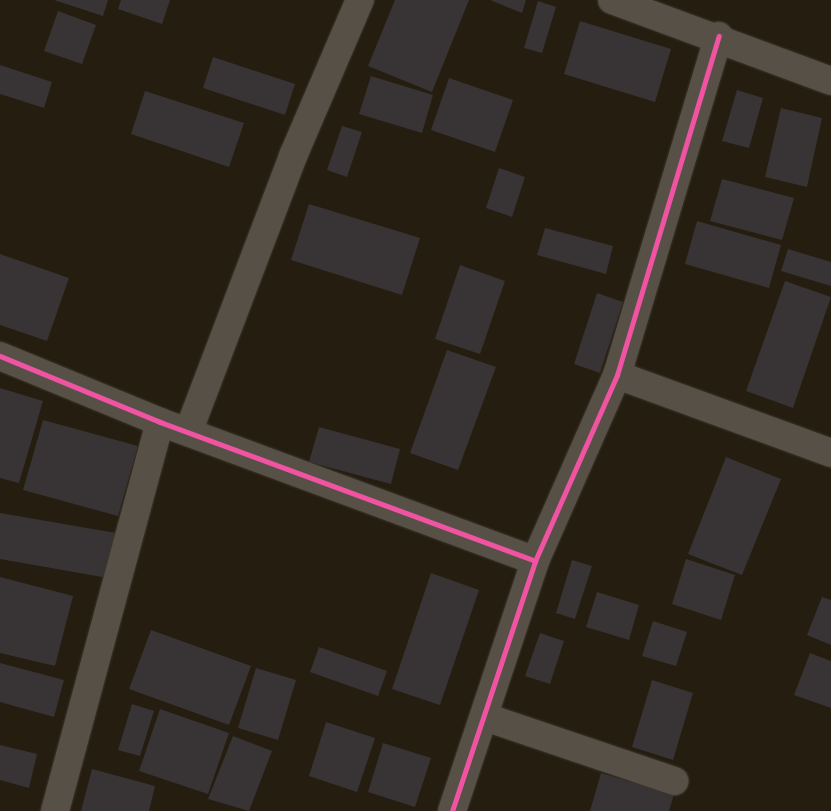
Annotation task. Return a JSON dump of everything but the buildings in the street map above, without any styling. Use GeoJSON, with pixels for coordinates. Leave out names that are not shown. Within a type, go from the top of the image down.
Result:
{"type":"FeatureCollection","features":[{"type":"Feature","properties":{"kind":"street"},"geometry":{"type":"LineString","coordinates":[[188,430],[293,156],[360,0]]}},
{"type":"Feature","properties":{"kind":"street"},"geometry":{"type":"LineString","coordinates":[[612,0],[719,36],[831,80]]}},
{"type":"Feature","properties":{"kind":"street"},"geometry":{"type":"LineString","coordinates":[[452,811],[485,717],[535,561],[617,375],[719,36]]}},
{"type":"Feature","properties":{"kind":"street"},"geometry":{"type":"LineString","coordinates":[[0,356],[160,422],[188,430],[535,561]]}},
{"type":"Feature","properties":{"kind":"street"},"geometry":{"type":"LineString","coordinates":[[617,375],[831,452]]}},
{"type":"Feature","properties":{"kind":"street"},"geometry":{"type":"LineString","coordinates":[[55,811],[160,422]]}},
{"type":"Feature","properties":{"kind":"street"},"geometry":{"type":"LineString","coordinates":[[485,717],[674,781]]}},
{"type":"Feature","properties":{"kind":"cycle path"},"geometry":{"type":"LineString","coordinates":[[452,811],[535,561],[617,375],[719,36]]}},
{"type":"Feature","properties":{"kind":"cycle path"},"geometry":{"type":"LineString","coordinates":[[0,356],[160,422],[535,561]]}}]}
